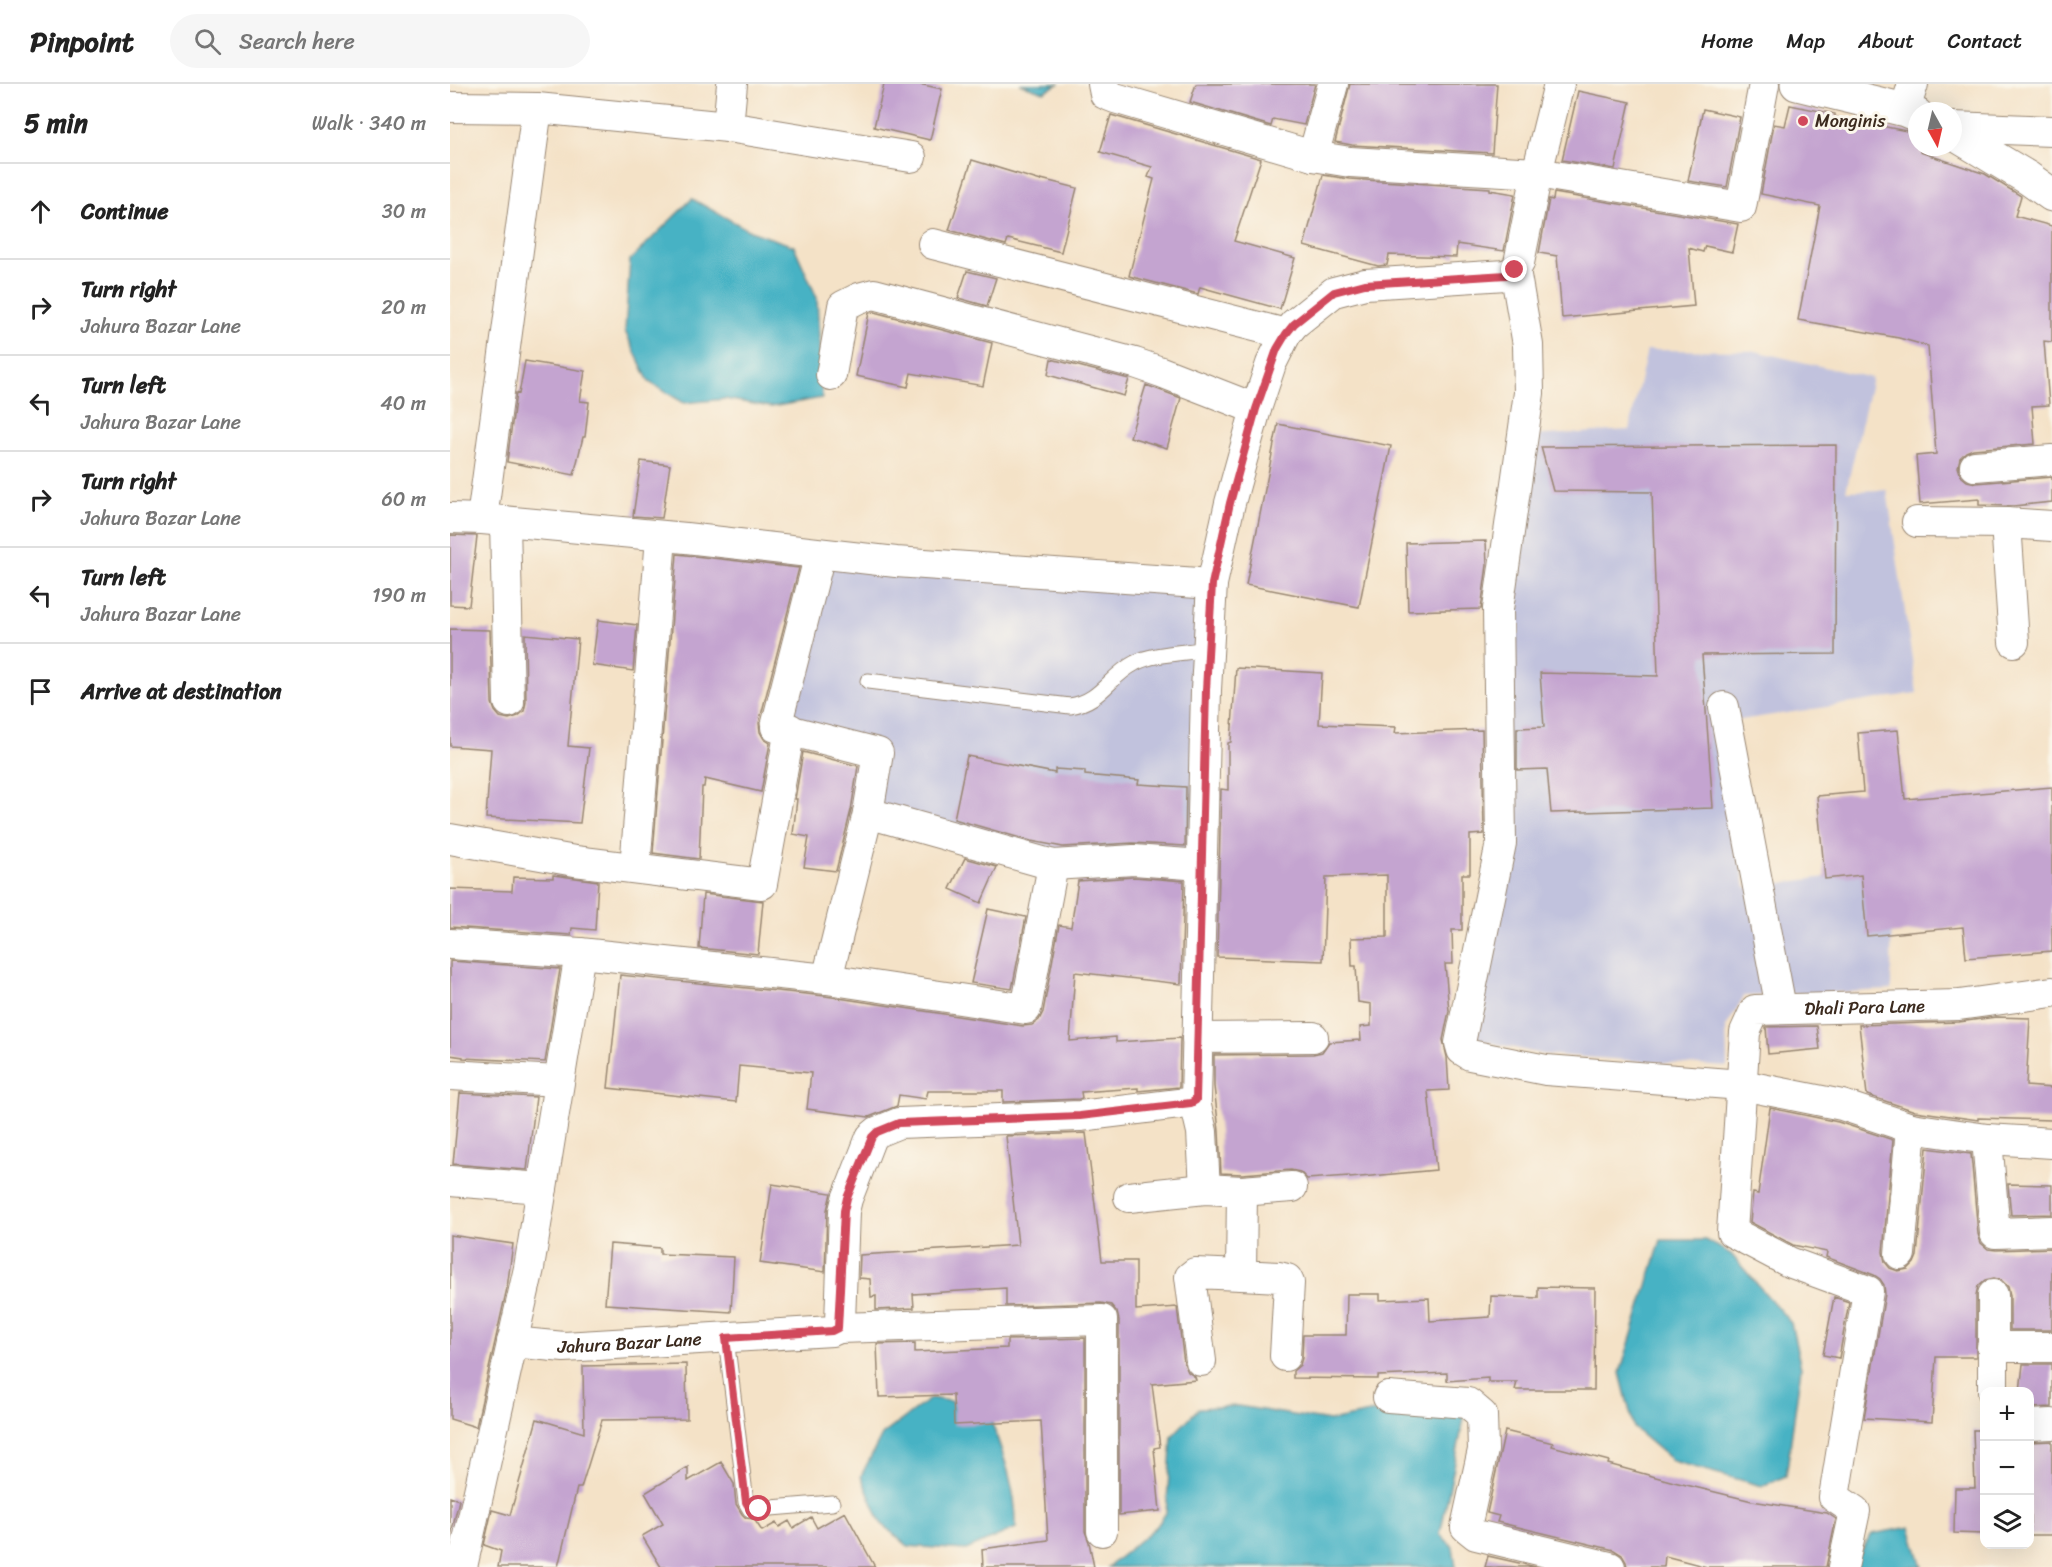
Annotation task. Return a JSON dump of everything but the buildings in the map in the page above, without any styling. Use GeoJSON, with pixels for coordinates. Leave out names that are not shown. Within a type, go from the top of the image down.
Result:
{"type":"FeatureCollection","features":[{"type":"Feature","properties":{"kind":"main road"},"geometry":{"type":"LineString","coordinates":[[1797,84],[1908,102]]}},
{"type":"Feature","properties":{"kind":"main road"},"geometry":{"type":"LineString","coordinates":[[1962,138],[2018,171],[2052,195]]}},
{"type":"Feature","properties":{"kind":"street"},"geometry":{"type":"LineString","coordinates":[[728,127],[732,84]]}},
{"type":"Feature","properties":{"kind":"street"},"geometry":{"type":"LineString","coordinates":[[1103,84],[1106,94],[1115,98],[1313,156],[1350,162],[1537,173],[1741,207],[1764,84]]}},
{"type":"Feature","properties":{"kind":"street"},"geometry":{"type":"LineString","coordinates":[[1313,156],[1333,84]]}},
{"type":"Feature","properties":{"kind":"street"},"geometry":{"type":"LineString","coordinates":[[1204,1189],[1202,1132],[1195,1102],[1208,649],[1212,584],[1230,503],[1256,409],[1271,364],[1286,334],[1294,324],[1334,292],[1365,284],[1506,275],[1515,270],[1519,263],[1537,173],[1559,84]]}},
{"type":"Feature","properties":{"kind":"street"},"geometry":{"type":"LineString","coordinates":[[450,107],[537,108],[728,127],[911,157]]}},
{"type":"Feature","properties":{"kind":"street"},"geometry":{"type":"LineString","coordinates":[[509,702],[494,520],[537,108]]}},
{"type":"Feature","properties":{"kind":"street"},"geometry":{"type":"LineString","coordinates":[[1962,127],[2052,131]]}},
{"type":"Feature","properties":{"kind":"street"},"geometry":{"type":"LineString","coordinates":[[933,244],[1286,334]]}},
{"type":"Feature","properties":{"kind":"street"},"geometry":{"type":"LineString","coordinates":[[1515,270],[1528,345],[1529,393],[1497,609],[1501,843],[1460,1043],[1462,1050],[1470,1055],[1546,1070],[1742,1085],[1842,1105],[1911,1128],[1987,1139],[2052,1143]]}},
{"type":"Feature","properties":{"kind":"street"},"geometry":{"type":"LineString","coordinates":[[831,375],[843,306],[874,294],[1135,363],[1256,409]]}},
{"type":"Feature","properties":{"kind":"street"},"geometry":{"type":"LineString","coordinates":[[1975,466],[2052,460]]}},
{"type":"Feature","properties":{"kind":"street"},"geometry":{"type":"LineString","coordinates":[[450,518],[494,520],[896,562],[1212,584]]}},
{"type":"Feature","properties":{"kind":"street"},"geometry":{"type":"LineString","coordinates":[[1917,522],[2052,526]]}},
{"type":"Feature","properties":{"kind":"street"},"geometry":{"type":"LineString","coordinates":[[2006,523],[2014,642]]}},
{"type":"Feature","properties":{"kind":"street"},"geometry":{"type":"LineString","coordinates":[[635,868],[661,537]]}},
{"type":"Feature","properties":{"kind":"street"},"geometry":{"type":"LineString","coordinates":[[820,554],[776,727],[878,753],[868,813],[827,979]]}},
{"type":"Feature","properties":{"kind":"street"},"geometry":{"type":"LineString","coordinates":[[1724,707],[1780,1008]]}},
{"type":"Feature","properties":{"kind":"street"},"geometry":{"type":"LineString","coordinates":[[450,839],[564,859],[762,884],[790,729]]}},
{"type":"Feature","properties":{"kind":"street"},"geometry":{"type":"LineString","coordinates":[[868,813],[1053,865],[1134,860],[1201,865]]}},
{"type":"Feature","properties":{"kind":"street"},"geometry":{"type":"LineString","coordinates":[[450,944],[580,953],[827,979],[1026,1009],[1053,865]]}},
{"type":"Feature","properties":{"kind":"street"},"geometry":{"type":"LineString","coordinates":[[462,1567],[529,1268],[580,953]]}},
{"type":"Feature","properties":{"kind":"street","name":"Dhali Para Lane"},"geometry":{"type":"LineString","coordinates":[[1742,1085],[1745,1032],[1755,1010],[1959,1005],[2052,992]]}},
{"type":"Feature","properties":{"kind":"street"},"geometry":{"type":"LineString","coordinates":[[1197,1038],[1314,1037]]}},
{"type":"Feature","properties":{"kind":"street"},"geometry":{"type":"LineString","coordinates":[[450,1075],[558,1081]]}},
{"type":"Feature","properties":{"kind":"street"},"geometry":{"type":"LineString","coordinates":[[1742,1085],[1732,1232],[1789,1262],[1868,1291],[1833,1497],[1855,1511],[1843,1567]]}},
{"type":"Feature","properties":{"kind":"street"},"geometry":{"type":"LineString","coordinates":[[838,1328],[844,1211],[872,1137],[877,1132],[899,1123],[1080,1116],[1195,1102]]}},
{"type":"Feature","properties":{"kind":"street"},"geometry":{"type":"LineString","coordinates":[[1900,1254],[1911,1128]]}},
{"type":"Feature","properties":{"kind":"street"},"geometry":{"type":"LineString","coordinates":[[1987,1139],[1995,1233],[2052,1231]]}},
{"type":"Feature","properties":{"kind":"street"},"geometry":{"type":"LineString","coordinates":[[450,1181],[542,1188]]}},
{"type":"Feature","properties":{"kind":"street"},"geometry":{"type":"LineString","coordinates":[[1129,1197],[1204,1189],[1242,1191],[1292,1187]]}},
{"type":"Feature","properties":{"kind":"street"},"geometry":{"type":"LineString","coordinates":[[1241,1275],[1242,1191]]}},
{"type":"Feature","properties":{"kind":"street"},"geometry":{"type":"LineString","coordinates":[[1201,1361],[1190,1277],[1195,1273],[1287,1279],[1289,1283],[1285,1356]]}},
{"type":"Feature","properties":{"kind":"street"},"geometry":{"type":"LineString","coordinates":[[1993,1295],[1993,1387]]}},
{"type":"Feature","properties":{"kind":"street","name":"Jahura Bazar Lane"},"geometry":{"type":"LineString","coordinates":[[512,1342],[564,1347],[832,1331],[838,1328],[1102,1320],[1102,1531]]}},
{"type":"Feature","properties":{"kind":"street"},"geometry":{"type":"LineString","coordinates":[[1992,1347],[2052,1347]]}},
{"type":"Feature","properties":{"kind":"street"},"geometry":{"type":"LineString","coordinates":[[1388,1397],[1468,1403],[1482,1415],[1483,1450],[1466,1527],[1476,1535],[1610,1567]]}},
{"type":"Feature","properties":{"kind":"street"},"geometry":{"type":"LineString","coordinates":[[2034,1425],[2052,1424]]}},
{"type":"Feature","properties":{"kind":"lane"},"geometry":{"type":"LineString","coordinates":[[868,681],[1070,706],[1083,704],[1093,699],[1126,669],[1144,659],[1208,649]]}},
{"type":"Feature","properties":{"kind":"lane"},"geometry":{"type":"LineString","coordinates":[[726,1338],[746,1502],[750,1509],[832,1503]]}},
{"type":"Feature","properties":{"kind":"shaded area"},"geometry":{"type":"Polygon","coordinates":[[[1647,350],[1755,351],[1872,378],[1846,491],[1887,490],[1917,693],[1721,723],[1745,888],[1826,877],[1892,844],[1891,990],[1744,996],[1726,1027],[1727,1067],[1541,1054],[1454,1034],[1488,859],[1498,614],[1531,436],[1629,430],[1647,350]]]}},
{"type":"Feature","properties":{"kind":"shaded area"},"geometry":{"type":"Polygon","coordinates":[[[823,565],[1203,589],[1197,861],[1052,857],[870,810],[879,761],[778,729],[823,565]]]}},
{"type":"Feature","properties":{"kind":"water"},"geometry":{"type":"Polygon","coordinates":[[[1020,84],[1058,84],[1044,92],[1020,84]]]}},
{"type":"Feature","properties":{"kind":"water"},"geometry":{"type":"Polygon","coordinates":[[[692,199],[750,231],[794,246],[817,298],[822,398],[771,407],[725,399],[684,403],[649,382],[625,331],[630,260],[692,199]]]}},
{"type":"Feature","properties":{"kind":"water"},"geometry":{"type":"Polygon","coordinates":[[[1661,1240],[1706,1240],[1731,1254],[1791,1323],[1801,1368],[1786,1476],[1762,1486],[1673,1461],[1634,1428],[1620,1373],[1661,1240]]]}},
{"type":"Feature","properties":{"kind":"water"},"geometry":{"type":"Polygon","coordinates":[[[931,1398],[986,1407],[1011,1482],[1016,1528],[966,1550],[907,1546],[881,1523],[861,1476],[882,1435],[931,1398]]]}},
{"type":"Feature","properties":{"kind":"water"},"geometry":{"type":"Polygon","coordinates":[[[1425,1402],[1465,1414],[1440,1534],[1453,1547],[1456,1567],[1108,1567],[1157,1526],[1166,1513],[1172,1436],[1199,1408],[1238,1406],[1330,1421],[1425,1402]]]}},
{"type":"Feature","properties":{"kind":"water"},"geometry":{"type":"Polygon","coordinates":[[[1910,1527],[1922,1567],[1856,1567],[1856,1559],[1872,1534],[1910,1527]]]}},
{"type":"Feature","properties":{"kind":"place","name":"Monginis"},"geometry":{"type":"Point","coordinates":[1803,121]}},
{"type":"Feature","properties":{"kind":"route"},"geometry":{"type":"LineString","coordinates":[[759,1509],[750,1509],[746,1502],[726,1338],[832,1331],[838,1328],[844,1211],[872,1137],[877,1132],[899,1123],[1080,1116],[1191,1103],[1196,1100],[1206,690],[1212,584],[1230,503],[1256,409],[1271,364],[1286,334],[1294,324],[1334,292],[1349,287],[1506,275],[1515,270]]}}]}
